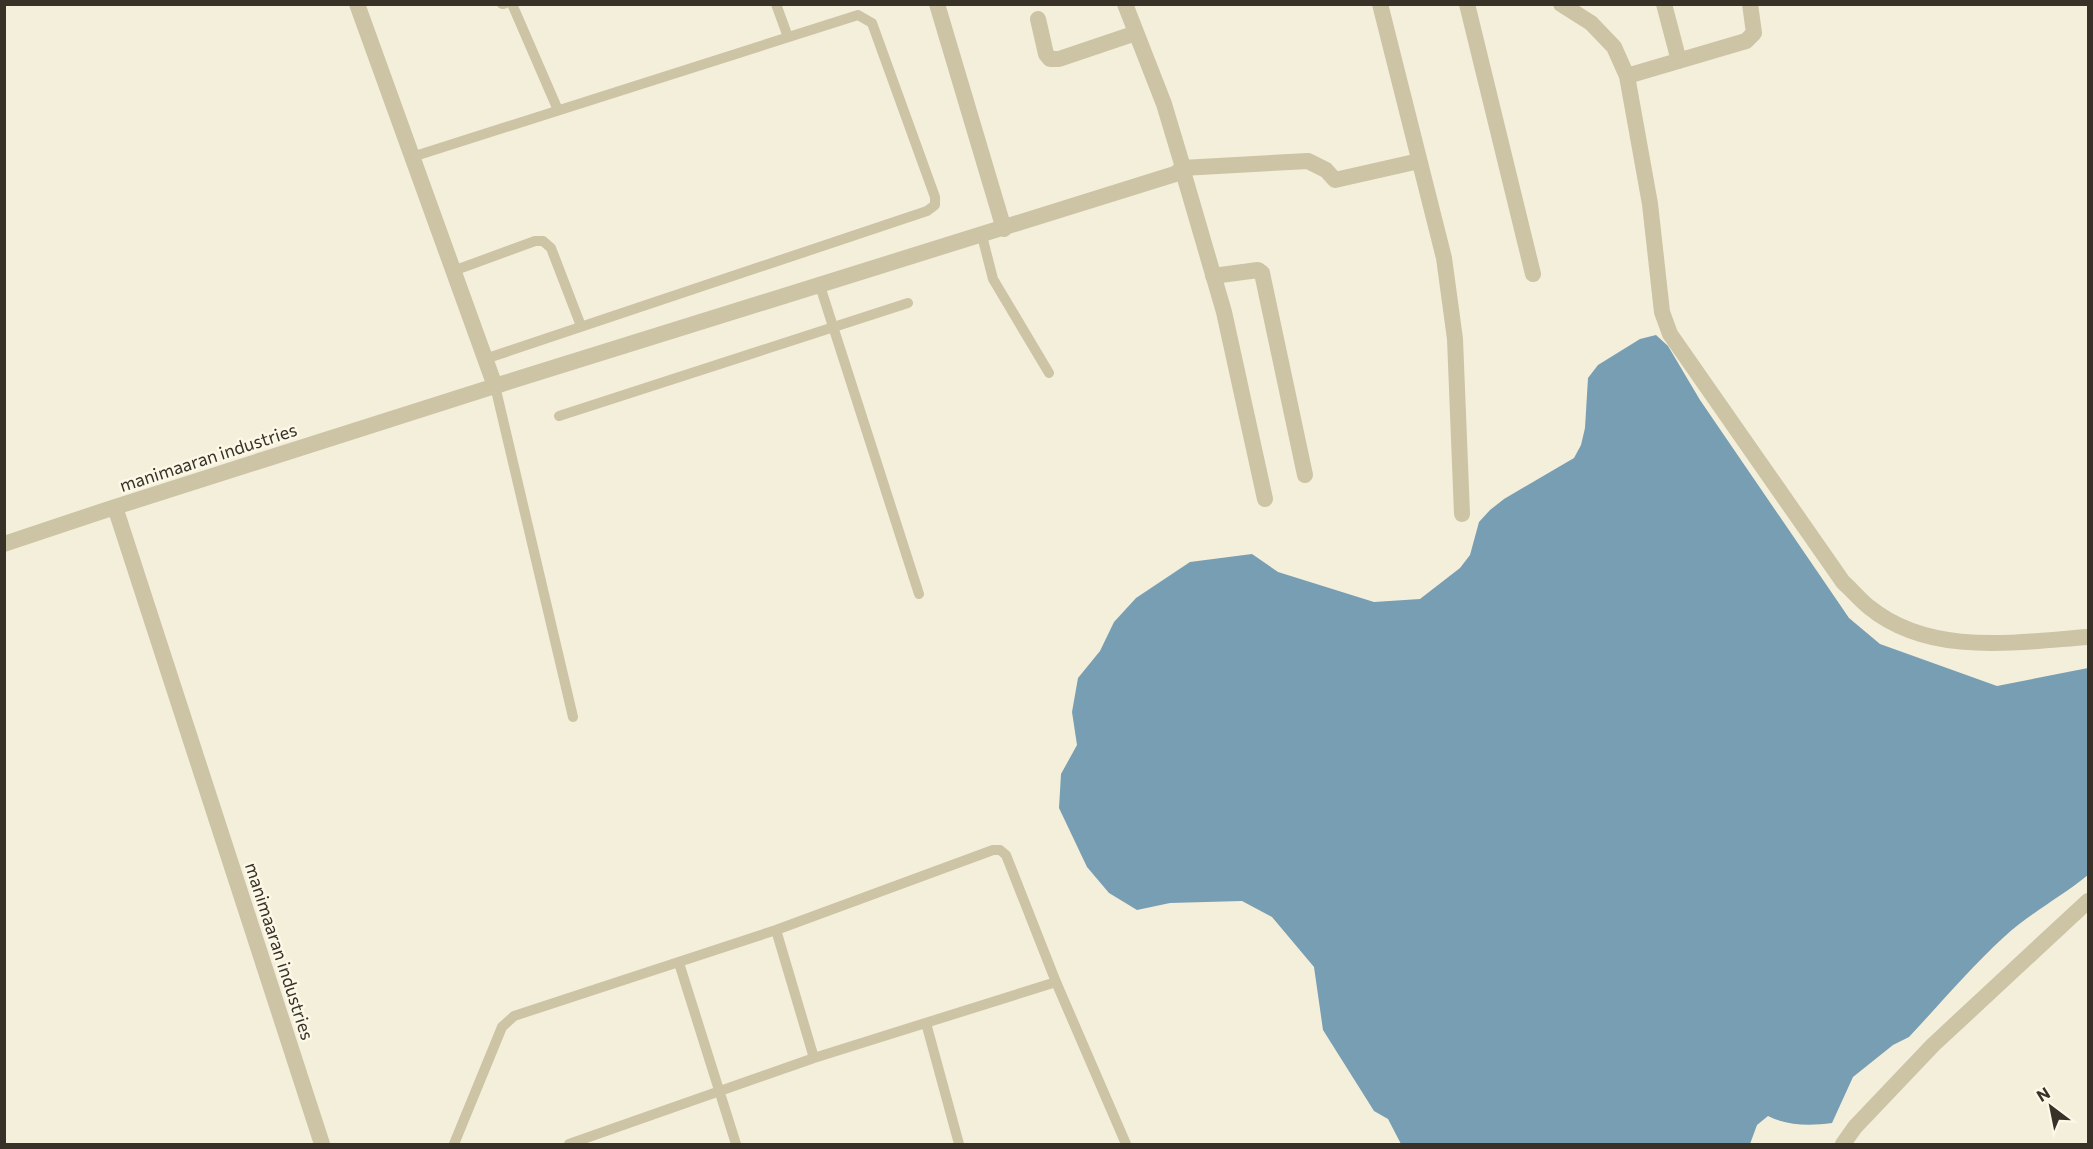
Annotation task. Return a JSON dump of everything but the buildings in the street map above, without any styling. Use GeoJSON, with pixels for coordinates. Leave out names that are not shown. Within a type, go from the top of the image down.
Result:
{"type":"FeatureCollection","features":[{"type":"Feature","properties":{"kind":"street"},"geometry":{"type":"LineString","coordinates":[[357,4],[495,386]]}},
{"type":"Feature","properties":{"kind":"street"},"geometry":{"type":"LineString","coordinates":[[937,4],[1004,229]]}},
{"type":"Feature","properties":{"kind":"street"},"geometry":{"type":"LineString","coordinates":[[1125,4],[1164,104],[1213,276],[1265,499]]}},
{"type":"Feature","properties":{"kind":"street"},"geometry":{"type":"LineString","coordinates":[[1380,4],[1444,258],[1455,339],[1462,514]]}},
{"type":"Feature","properties":{"kind":"street"},"geometry":{"type":"LineString","coordinates":[[1467,4],[1533,274]]}},
{"type":"Feature","properties":{"kind":"street"},"geometry":{"type":"LineString","coordinates":[[1561,4],[1591,23],[1614,47],[1627,76],[1650,204],[1662,312],[1670,334],[1843,582],[1871,609],[1904,627],[1938,639],[1982,644],[2088,638]]}},
{"type":"Feature","properties":{"kind":"street"},"geometry":{"type":"LineString","coordinates":[[1664,4],[1678,61]]}},
{"type":"Feature","properties":{"kind":"street"},"geometry":{"type":"LineString","coordinates":[[1627,76],[1746,41],[1754,33],[1750,4]]}},
{"type":"Feature","properties":{"kind":"street"},"geometry":{"type":"LineString","coordinates":[[1038,19],[1046,54],[1050,59],[1059,59],[1136,33]]}},
{"type":"Feature","properties":{"kind":"street"},"geometry":{"type":"LineString","coordinates":[[1182,168],[1308,161],[1326,170],[1335,180],[1419,161]]}},
{"type":"Feature","properties":{"kind":"street","name":"manimaaran industries"},"geometry":{"type":"LineString","coordinates":[[322,1144],[115,507],[495,386],[982,236],[1175,174],[1182,168]]}},
{"type":"Feature","properties":{"kind":"street"},"geometry":{"type":"LineString","coordinates":[[1213,276],[1258,270],[1262,273],[1305,475]]}},
{"type":"Feature","properties":{"kind":"street"},"geometry":{"type":"LineString","coordinates":[[4,544],[115,507]]}},
{"type":"Feature","properties":{"kind":"street"},"geometry":{"type":"LineString","coordinates":[[1844,1144],[1855,1127],[1933,1045],[2088,902]]}},
{"type":"Feature","properties":{"kind":"lane"},"geometry":{"type":"LineString","coordinates":[[512,4],[558,110]]}},
{"type":"Feature","properties":{"kind":"lane"},"geometry":{"type":"LineString","coordinates":[[776,4],[788,37]]}},
{"type":"Feature","properties":{"kind":"lane"},"geometry":{"type":"LineString","coordinates":[[412,157],[858,15],[872,22],[935,197],[935,205],[927,211],[485,358]]}},
{"type":"Feature","properties":{"kind":"lane"},"geometry":{"type":"LineString","coordinates":[[982,236],[993,279],[1049,373]]}},
{"type":"Feature","properties":{"kind":"lane"},"geometry":{"type":"LineString","coordinates":[[453,271],[535,241],[543,241],[551,248],[581,326]]}},
{"type":"Feature","properties":{"kind":"lane"},"geometry":{"type":"LineString","coordinates":[[820,286],[919,594]]}},
{"type":"Feature","properties":{"kind":"lane"},"geometry":{"type":"LineString","coordinates":[[559,416],[908,303]]}},
{"type":"Feature","properties":{"kind":"lane"},"geometry":{"type":"LineString","coordinates":[[495,386],[573,717]]}},
{"type":"Feature","properties":{"kind":"lane"},"geometry":{"type":"LineString","coordinates":[[454,1144],[507,1021],[514,1016],[776,930],[993,850],[1000,850],[1006,855],[1056,982],[1126,1144]]}},
{"type":"Feature","properties":{"kind":"lane"},"geometry":{"type":"LineString","coordinates":[[776,930],[814,1058]]}},
{"type":"Feature","properties":{"kind":"lane"},"geometry":{"type":"LineString","coordinates":[[679,963],[736,1144]]}},
{"type":"Feature","properties":{"kind":"lane"},"geometry":{"type":"LineString","coordinates":[[569,1144],[814,1058],[1056,982]]}},
{"type":"Feature","properties":{"kind":"lane"},"geometry":{"type":"LineString","coordinates":[[926,1023],[959,1144]]}},
{"type":"Feature","properties":{"kind":"water"},"geometry":{"type":"Polygon","coordinates":[[[1656,335],[1668,346],[1700,400],[1849,618],[1880,644],[1997,686],[2088,668],[2088,875],[2014,928],[1979,961],[1909,1037],[1893,1045],[1853,1077],[1832,1123],[1799,1124],[1783,1122],[1768,1116],[1757,1125],[1750,1144],[1401,1144],[1388,1119],[1374,1111],[1323,1030],[1314,967],[1272,917],[1242,901],[1170,903],[1137,910],[1109,893],[1087,867],[1059,808],[1061,774],[1077,745],[1072,712],[1078,678],[1100,651],[1114,622],[1136,598],[1190,562],[1252,554],[1278,572],[1374,602],[1420,599],[1460,568],[1470,555],[1479,522],[1490,510],[1504,499],[1574,458],[1581,445],[1585,428],[1588,378],[1598,365],[1640,339],[1656,335]]]}}]}
